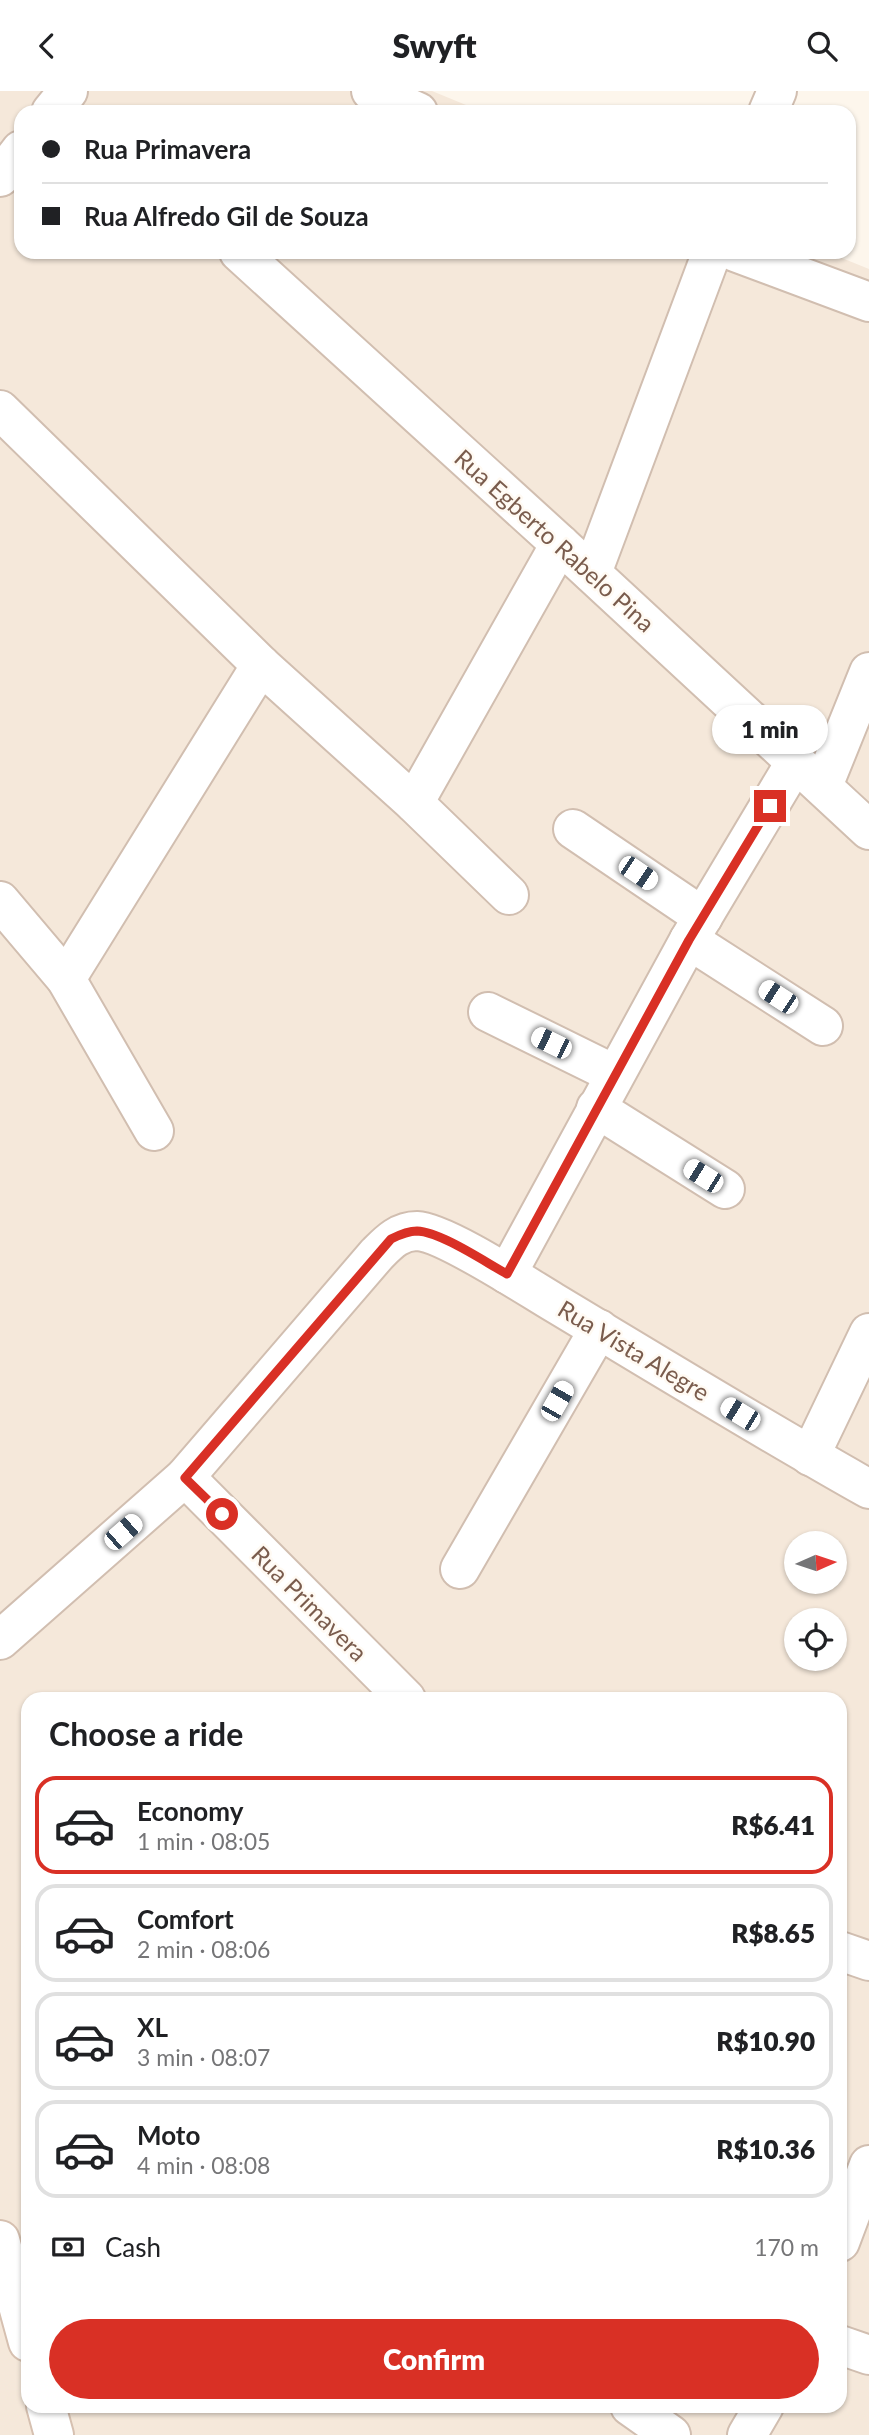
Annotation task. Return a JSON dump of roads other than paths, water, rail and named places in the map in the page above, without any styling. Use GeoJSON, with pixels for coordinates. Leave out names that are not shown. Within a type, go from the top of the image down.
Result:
{"type":"FeatureCollection","features":[{"type":"Feature","properties":{"kind":"street"},"geometry":{"type":"LineString","coordinates":[[371,91],[402,105]]}},
{"type":"Feature","properties":{"kind":"street"},"geometry":{"type":"LineString","coordinates":[[0,177],[14,159]]}},
{"type":"Feature","properties":{"kind":"street","name":"Rua Egberto Rabelo Pina"},"geometry":{"type":"LineString","coordinates":[[247,259],[810,773],[869,830]]}},
{"type":"Feature","properties":{"kind":"street"},"geometry":{"type":"LineString","coordinates":[[592,573],[709,259]]}},
{"type":"Feature","properties":{"kind":"street"},"geometry":{"type":"LineString","coordinates":[[754,259],[869,302]]}},
{"type":"Feature","properties":{"kind":"street"},"geometry":{"type":"LineString","coordinates":[[0,410],[261,665],[414,803],[509,895]]}},
{"type":"Feature","properties":{"kind":"street"},"geometry":{"type":"LineString","coordinates":[[414,803],[560,544]]}},
{"type":"Feature","properties":{"kind":"street"},"geometry":{"type":"LineString","coordinates":[[66,979],[261,665]]}},
{"type":"Feature","properties":{"kind":"street"},"geometry":{"type":"LineString","coordinates":[[507,1274],[614,1074],[696,929],[810,773],[869,672]]}},
{"type":"Feature","properties":{"kind":"street"},"geometry":{"type":"LineString","coordinates":[[573,829],[696,929],[823,1026]]}},
{"type":"Feature","properties":{"kind":"street"},"geometry":{"type":"LineString","coordinates":[[0,901],[66,979],[154,1131]]}},
{"type":"Feature","properties":{"kind":"street"},"geometry":{"type":"LineString","coordinates":[[488,1012],[614,1074]]}},
{"type":"Feature","properties":{"kind":"street"},"geometry":{"type":"LineString","coordinates":[[596,1108],[725,1189]]}},
{"type":"Feature","properties":{"kind":"street","name":"Rua Vista Alegre"},"geometry":{"type":"LineString","coordinates":[[185,1478],[391,1239],[417,1231],[434,1235],[507,1274],[869,1489]]}},
{"type":"Feature","properties":{"kind":"street"},"geometry":{"type":"LineString","coordinates":[[460,1569],[599,1329]]}},
{"type":"Feature","properties":{"kind":"street"},"geometry":{"type":"LineString","coordinates":[[810,1456],[869,1333]]}},
{"type":"Feature","properties":{"kind":"street"},"geometry":{"type":"LineString","coordinates":[[0,1640],[185,1478]]}},
{"type":"Feature","properties":{"kind":"street","name":"Rua Primavera"},"geometry":{"type":"LineString","coordinates":[[185,1478],[400,1692]]}},
{"type":"Feature","properties":{"kind":"street"},"geometry":{"type":"LineString","coordinates":[[847,1953],[869,1961]]}},
{"type":"Feature","properties":{"kind":"street"},"geometry":{"type":"LineString","coordinates":[[847,2223],[869,2165]]}},
{"type":"Feature","properties":{"kind":"street"},"geometry":{"type":"LineString","coordinates":[[0,2240],[21,2316]]}},
{"type":"Feature","properties":{"kind":"street"},"geometry":{"type":"LineString","coordinates":[[847,2347],[869,2355]]}},
{"type":"Feature","properties":{"kind":"street"},"geometry":{"type":"LineString","coordinates":[[48,2413],[54,2435]]}},
{"type":"Feature","properties":{"kind":"street"},"geometry":{"type":"LineString","coordinates":[[640,2413],[671,2435]]}},
{"type":"Feature","properties":{"kind":"street"},"geometry":{"type":"LineString","coordinates":[[747,2435],[760,2413]]}}]}
